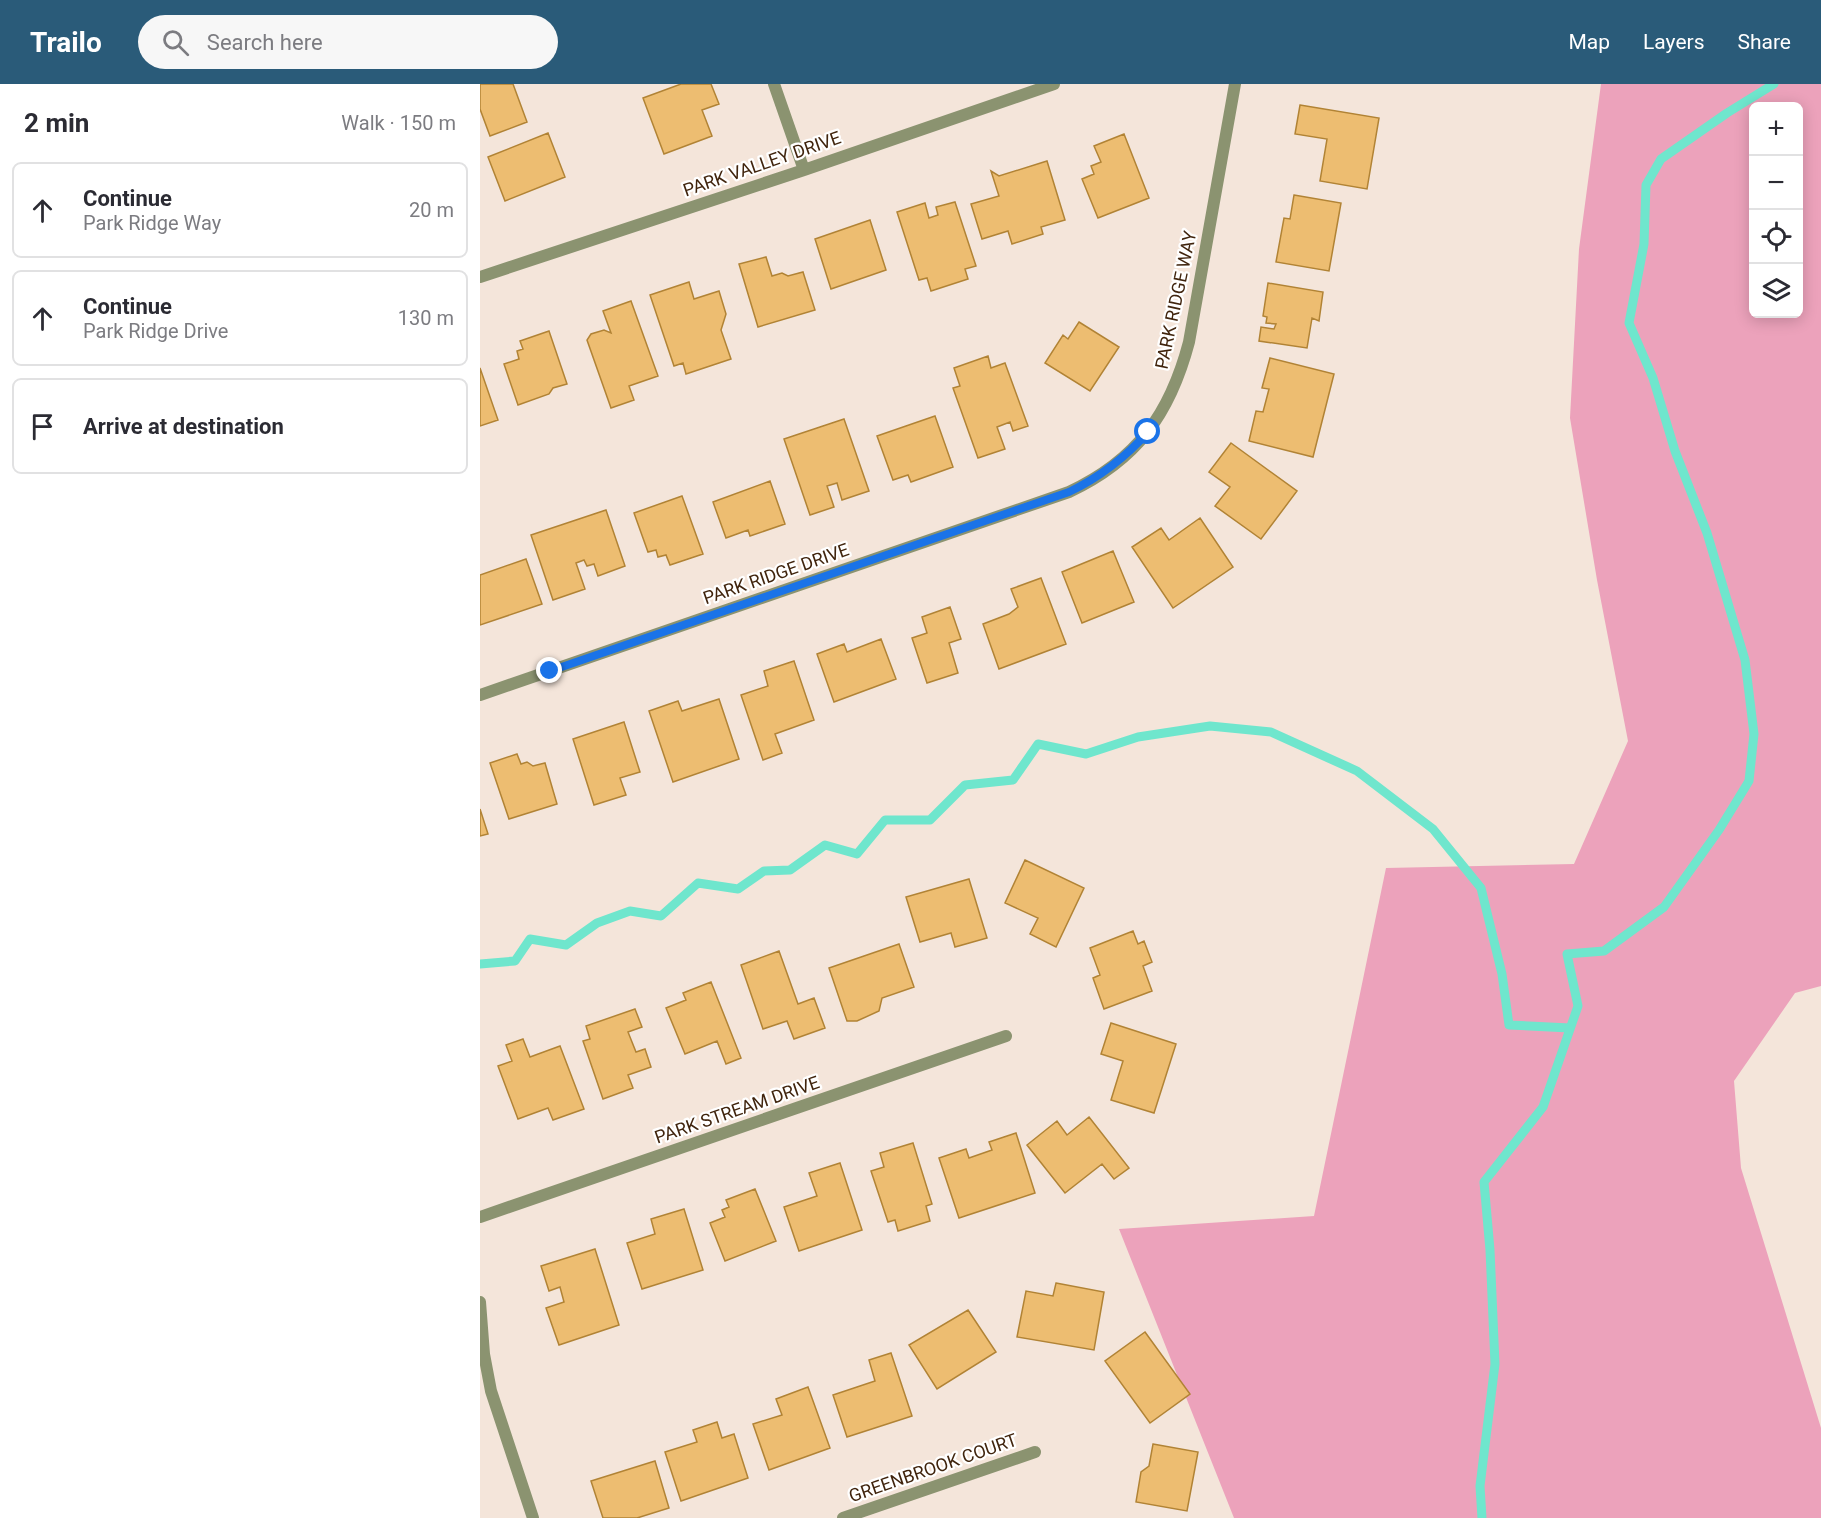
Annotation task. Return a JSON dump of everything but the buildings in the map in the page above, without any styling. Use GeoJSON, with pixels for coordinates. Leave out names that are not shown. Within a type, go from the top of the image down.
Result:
{"type":"FeatureCollection","features":[{"type":"Feature","properties":{"kind":"street"},"geometry":{"type":"LineString","coordinates":[[774,84],[804,170]]}},
{"type":"Feature","properties":{"kind":"street","name":"PARK VALLEY DRIVE"},"geometry":{"type":"LineString","coordinates":[[480,277],[804,170],[1054,84]]}},
{"type":"Feature","properties":{"kind":"street","name":"PARK RIDGE WAY"},"geometry":{"type":"LineString","coordinates":[[1082,486],[1107,472],[1138,443],[1171,396],[1182,370],[1235,84]]}},
{"type":"Feature","properties":{"kind":"street","name":"PARK RIDGE DRIVE"},"geometry":{"type":"LineString","coordinates":[[480,695],[1003,516],[1082,486]]}},
{"type":"Feature","properties":{"kind":"street","name":"PARK STREAM DRIVE"},"geometry":{"type":"LineString","coordinates":[[480,1217],[1006,1036]]}},
{"type":"Feature","properties":{"kind":"street"},"geometry":{"type":"LineString","coordinates":[[480,1302],[484,1354],[491,1391],[533,1518]]}},
{"type":"Feature","properties":{"kind":"street","name":"GREENBROOK COURT"},"geometry":{"type":"LineString","coordinates":[[843,1518],[1035,1452]]}},
{"type":"Feature","properties":{"kind":"shaded area"},"geometry":{"type":"Polygon","coordinates":[[[1601,84],[1821,84],[1821,986],[1795,993],[1734,1081],[1741,1168],[1821,1428],[1821,1518],[1234,1518],[1119,1229],[1314,1216],[1386,868],[1574,864],[1628,741],[1597,580],[1570,418],[1579,249],[1601,84]]]}},
{"type":"Feature","properties":{"kind":"waterway"},"geometry":{"type":"LineString","coordinates":[[1482,1518],[1480,1486],[1495,1364],[1490,1250],[1484,1182],[1543,1107],[1578,1006],[1567,954],[1604,951],[1664,907],[1719,830],[1749,781],[1754,734],[1745,660],[1707,533],[1675,451],[1653,378],[1629,323],[1644,244],[1646,185],[1661,159],[1727,113],[1774,84]]}},
{"type":"Feature","properties":{"kind":"waterway"},"geometry":{"type":"LineString","coordinates":[[480,964],[515,961],[530,939],[566,945],[597,923],[630,911],[661,916],[698,883],[738,889],[764,871],[790,870],[825,845],[857,854],[885,820],[930,820],[965,785],[1013,780],[1038,744],[1086,754],[1138,737],[1210,726],[1271,732],[1357,771],[1433,829],[1481,888],[1502,974],[1509,1025],[1570,1028]]}},
{"type":"Feature","properties":{"kind":"route"},"geometry":{"type":"LineString","coordinates":[[550,671],[1069,492],[1107,472],[1148,432]]}}]}
